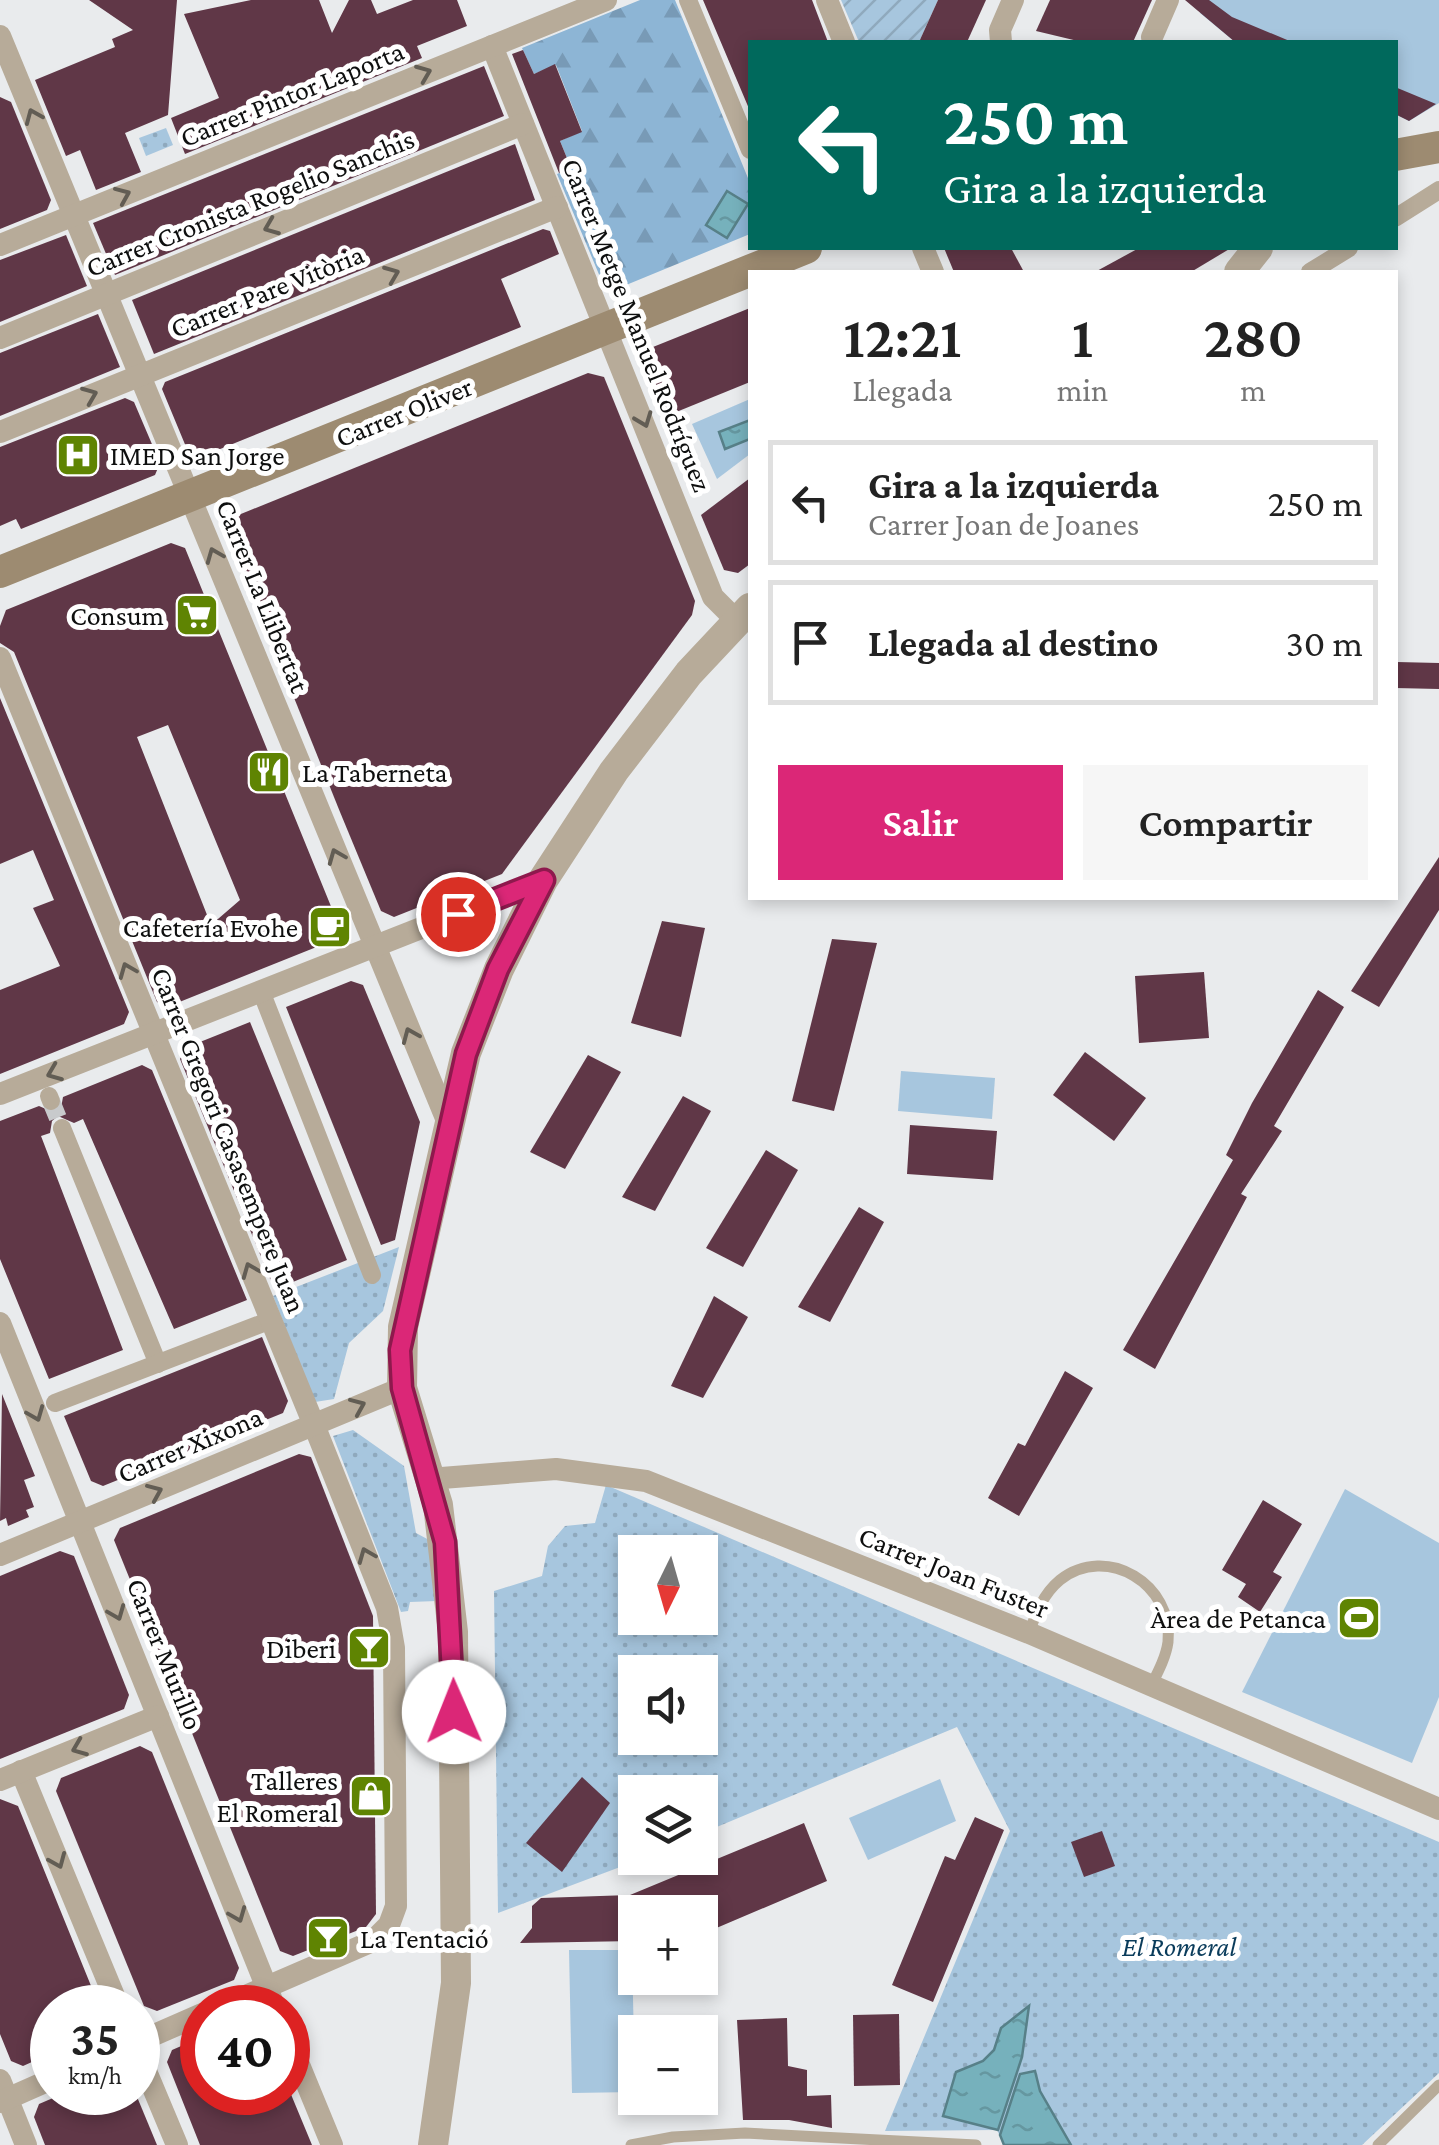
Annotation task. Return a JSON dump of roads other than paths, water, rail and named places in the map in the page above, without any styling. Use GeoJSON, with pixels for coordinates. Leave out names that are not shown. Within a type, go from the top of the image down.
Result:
{"type":"FeatureCollection","features":[{"type":"Feature","properties":{"kind":"main road"},"geometry":{"type":"LineString","coordinates":[[1398,139],[1439,134]]}},
{"type":"Feature","properties":{"kind":"main road"},"geometry":{"type":"LineString","coordinates":[[1398,154],[1439,147]]}},
{"type":"Feature","properties":{"kind":"main road","name":"Carrer Oliver"},"geometry":{"type":"LineString","coordinates":[[0,572],[608,329],[794,250]]}},
{"type":"Feature","properties":{"kind":"street","name":"Carrer Pintor Laporta"},"geometry":{"type":"LineString","coordinates":[[0,245],[606,0]]}},
{"type":"Feature","properties":{"kind":"street"},"geometry":{"type":"LineString","coordinates":[[688,0],[748,145]]}},
{"type":"Feature","properties":{"kind":"street"},"geometry":{"type":"LineString","coordinates":[[827,0],[843,40]]}},
{"type":"Feature","properties":{"kind":"street"},"geometry":{"type":"LineString","coordinates":[[1002,39],[1013,0]]}},
{"type":"Feature","properties":{"kind":"street"},"geometry":{"type":"LineString","coordinates":[[1156,40],[1168,0]]}},
{"type":"Feature","properties":{"kind":"street","name":"Carrer La Llibertat"},"geometry":{"type":"LineString","coordinates":[[0,36],[8,80],[74,215],[372,947],[448,1123]]}},
{"type":"Feature","properties":{"kind":"street","name":"Carrer Metge Manuel Rodríguez"},"geometry":{"type":"LineString","coordinates":[[492,46],[714,597],[743,614]]}},
{"type":"Feature","properties":{"kind":"street","name":"Carrer Cronista Rogelio Sanchis"},"geometry":{"type":"LineString","coordinates":[[0,338],[523,124]]}},
{"type":"Feature","properties":{"kind":"street"},"geometry":{"type":"LineString","coordinates":[[1398,216],[1439,190]]}},
{"type":"Feature","properties":{"kind":"street","name":"Carrer Pare Vitòria"},"geometry":{"type":"LineString","coordinates":[[0,432],[557,207]]}},
{"type":"Feature","properties":{"kind":"street"},"geometry":{"type":"LineString","coordinates":[[1240,270],[1255,250]]}},
{"type":"Feature","properties":{"kind":"street"},"geometry":{"type":"LineString","coordinates":[[1313,270],[1346,250]]}},
{"type":"Feature","properties":{"kind":"street"},"geometry":{"type":"LineString","coordinates":[[433,2145],[452,2029],[456,1948],[450,1584],[430,1479],[402,1388],[403,1327],[448,1123],[477,1021],[544,880],[614,771],[743,614]]}},
{"type":"Feature","properties":{"kind":"street","name":"Carrer Gregori Casasempere Juan"},"geometry":{"type":"LineString","coordinates":[[0,658],[387,1608],[394,1648],[396,1906],[389,1925],[373,1941],[293,1985]]}},
{"type":"Feature","properties":{"kind":"street"},"geometry":{"type":"LineString","coordinates":[[0,1094],[544,880]]}},
{"type":"Feature","properties":{"kind":"street"},"geometry":{"type":"LineString","coordinates":[[261,991],[372,1276]]}},
{"type":"Feature","properties":{"kind":"street"},"geometry":{"type":"LineString","coordinates":[[62,1128],[158,1364]]}},
{"type":"Feature","properties":{"kind":"street"},"geometry":{"type":"LineString","coordinates":[[56,1403],[271,1320]]}},
{"type":"Feature","properties":{"kind":"street","name":"Carrer Murillo"},"geometry":{"type":"LineString","coordinates":[[0,1324],[266,1985]]}},
{"type":"Feature","properties":{"kind":"street","name":"Carrer Xixona"},"geometry":{"type":"LineString","coordinates":[[0,1555],[402,1388]]}},
{"type":"Feature","properties":{"kind":"street","name":"Carrer Joan Fuster"},"geometry":{"type":"LineString","coordinates":[[430,1479],[556,1468],[646,1480],[1028,1634],[1439,1808]]}},
{"type":"Feature","properties":{"kind":"street"},"geometry":{"type":"LineString","coordinates":[[108,1985],[11,1775],[158,1716]]}},
{"type":"Feature","properties":{"kind":"street"},"geometry":{"type":"LineString","coordinates":[[26,2145],[3,2094],[30,2086]]}},
{"type":"Feature","properties":{"kind":"street"},"geometry":{"type":"LineString","coordinates":[[310,2092],[332,2145]]}},
{"type":"Feature","properties":{"kind":"street"},"geometry":{"type":"LineString","coordinates":[[160,2104],[177,2145]]}},
{"type":"Feature","properties":{"kind":"lane"},"geometry":{"type":"LineString","coordinates":[[1028,1634],[1046,1594],[1062,1578],[1083,1568],[1106,1566],[1128,1571],[1154,1592],[1168,1622],[1168,1645],[1151,1686]]}},
{"type":"Feature","properties":{"kind":"lane"},"geometry":{"type":"LineString","coordinates":[[1378,2145],[1439,2085]]}},
{"type":"Feature","properties":{"kind":"lane"},"geometry":{"type":"LineString","coordinates":[[631,2145],[673,2136],[744,2133],[976,2145]]}},
{"type":"Feature","properties":{"kind":"water"},"geometry":{"type":"Polygon","coordinates":[[[727,191],[748,204],[727,238],[706,225],[727,191]]]}},
{"type":"Feature","properties":{"kind":"water"},"geometry":{"type":"Polygon","coordinates":[[[748,421],[748,440],[725,449],[719,432],[748,421]]]}},
{"type":"Feature","properties":{"kind":"water"},"geometry":{"type":"Polygon","coordinates":[[[1029,2006],[1022,2057],[998,2130],[943,2116],[956,2072],[983,2061],[994,2050],[1001,2028],[1029,2006]]]}},
{"type":"Feature","properties":{"kind":"water"},"geometry":{"type":"Polygon","coordinates":[[[1035,2071],[1040,2091],[1071,2145],[1004,2145],[1000,2135],[1020,2074],[1035,2071]]]}},
{"type":"Feature","properties":{"kind":"tunnel"},"geometry":{"type":"LineString","coordinates":[[51,1101],[62,1128]]}},
{"type":"Feature","properties":{"kind":"place","name":"IMED San Jorge"},"geometry":{"type":"Point","coordinates":[78,455]}},
{"type":"Feature","properties":{"kind":"place","name":"Consum"},"geometry":{"type":"Point","coordinates":[197,615]}},
{"type":"Feature","properties":{"kind":"place","name":"La Taberneta"},"geometry":{"type":"Point","coordinates":[269,772]}},
{"type":"Feature","properties":{"kind":"place","name":"Cafetería Evohe"},"geometry":{"type":"Point","coordinates":[330,927]}},
{"type":"Feature","properties":{"kind":"place","name":"Àrea de Petanca"},"geometry":{"type":"Point","coordinates":[1359,1618]}},
{"type":"Feature","properties":{"kind":"place","name":"Diberi"},"geometry":{"type":"Point","coordinates":[369,1648]}},
{"type":"Feature","properties":{"kind":"place","name":"Talleres El Romeral"},"geometry":{"type":"Point","coordinates":[371,1796]}},
{"type":"Feature","properties":{"kind":"place","name":"La Tentació"},"geometry":{"type":"Point","coordinates":[328,1938]}},
{"type":"Feature","properties":{"kind":"park label","name":"El Romeral"},"geometry":{"type":"Point","coordinates":[1179,1946]}}]}
